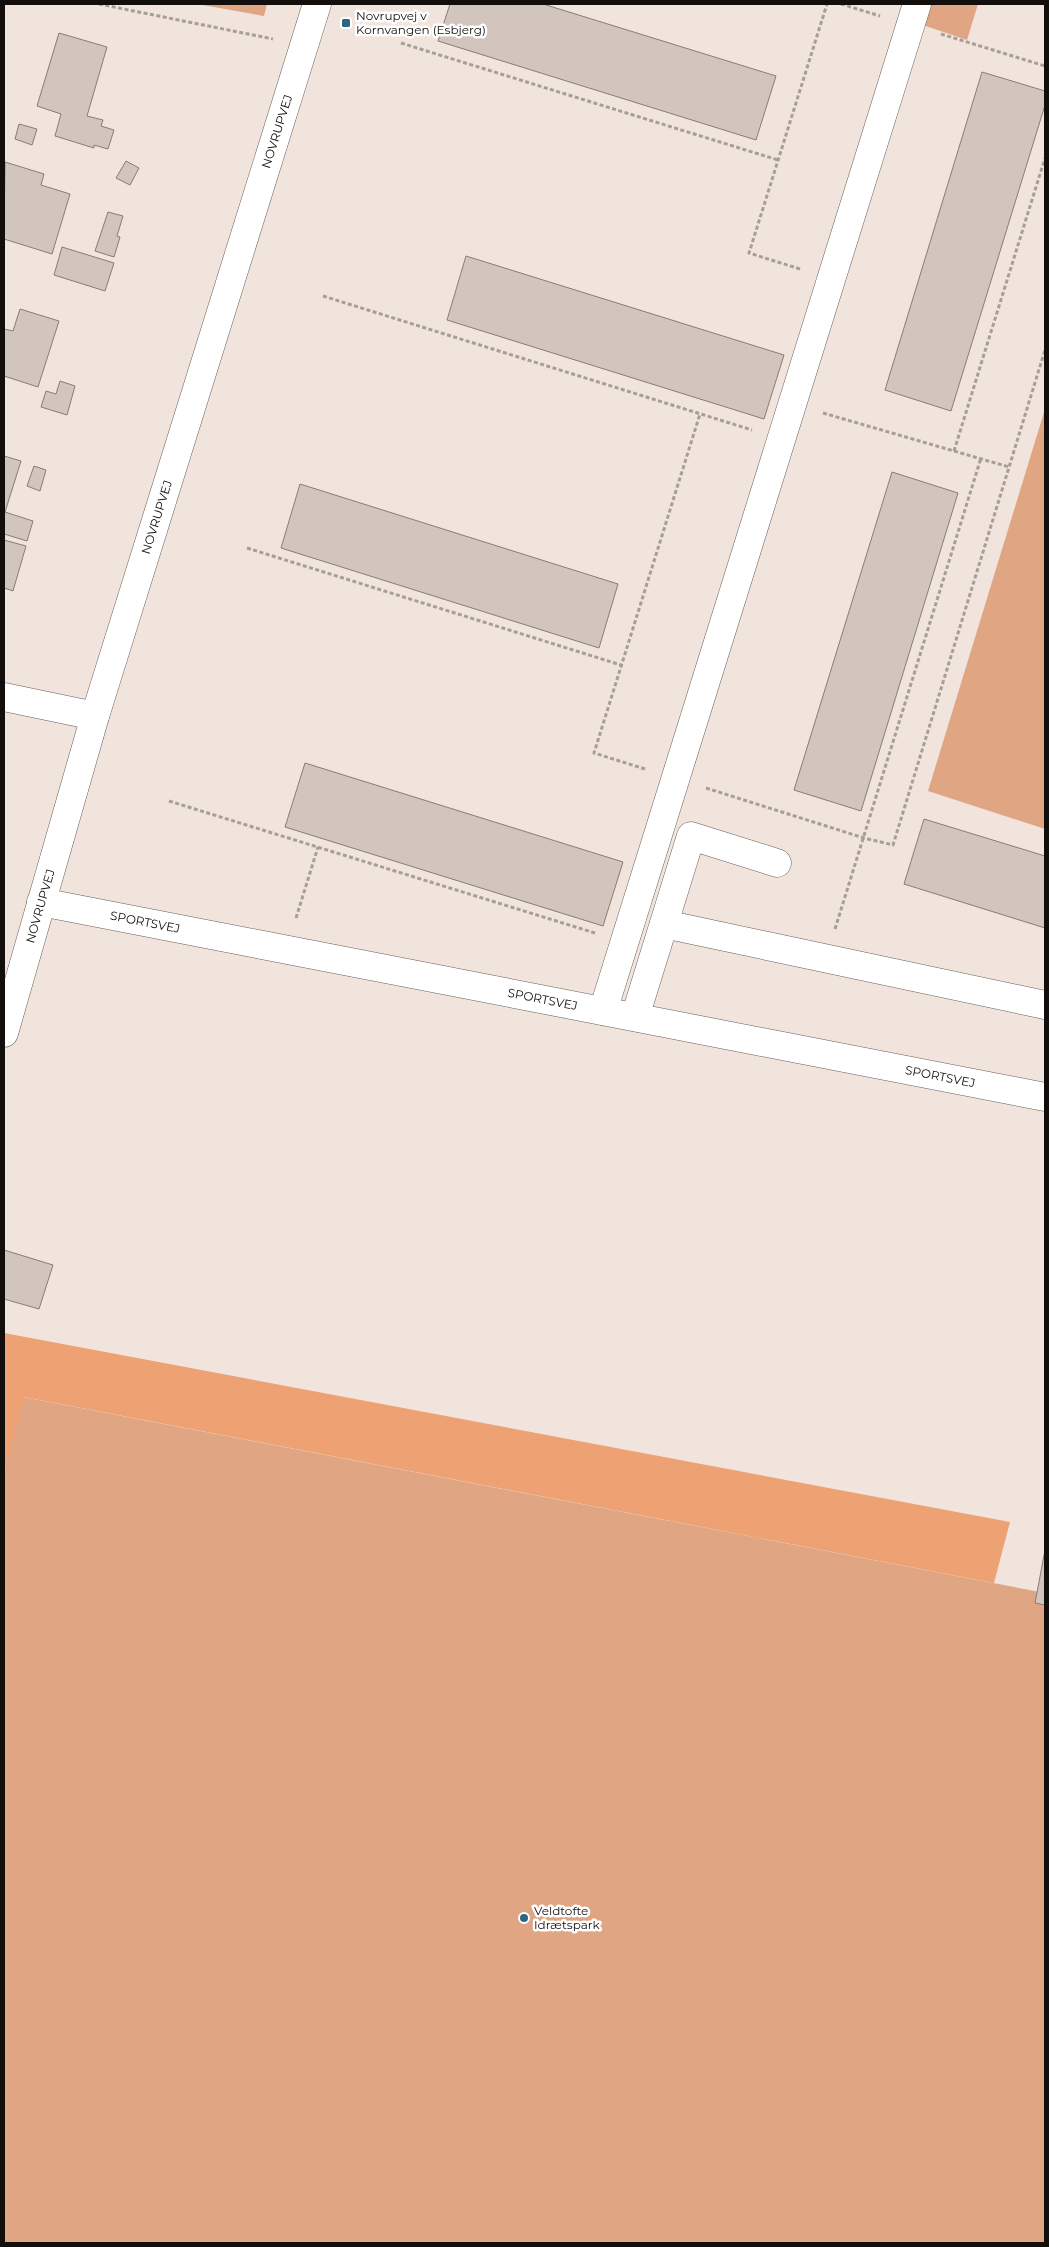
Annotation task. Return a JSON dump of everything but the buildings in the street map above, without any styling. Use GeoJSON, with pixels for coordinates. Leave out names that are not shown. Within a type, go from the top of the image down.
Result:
{"type":"FeatureCollection","features":[{"type":"Feature","properties":{"kind":"street","name":"NOVRUPVEJ"},"geometry":{"type":"LineString","coordinates":[[4,1034],[95,716],[317,4]]}},
{"type":"Feature","properties":{"kind":"street"},"geometry":{"type":"LineString","coordinates":[[603,1011],[916,4]]}},
{"type":"Feature","properties":{"kind":"street"},"geometry":{"type":"LineString","coordinates":[[4,697],[95,716]]}},
{"type":"Feature","properties":{"kind":"street"},"geometry":{"type":"LineString","coordinates":[[635,1017],[691,836],[776,863]]}},
{"type":"Feature","properties":{"kind":"street","name":"SPORTSVEJ"},"geometry":{"type":"LineString","coordinates":[[41,902],[1045,1097]]}},
{"type":"Feature","properties":{"kind":"street"},"geometry":{"type":"LineString","coordinates":[[664,924],[1045,1005]]}},
{"type":"Feature","properties":{"kind":"path"},"geometry":{"type":"LineString","coordinates":[[100,4],[304,45]]}},
{"type":"Feature","properties":{"kind":"path"},"geometry":{"type":"LineString","coordinates":[[827,4],[749,253],[831,278]]}},
{"type":"Feature","properties":{"kind":"path"},"geometry":{"type":"LineString","coordinates":[[401,42],[778,160]]}},
{"type":"Feature","properties":{"kind":"path"},"geometry":{"type":"LineString","coordinates":[[954,451],[1045,158]]}},
{"type":"Feature","properties":{"kind":"path"},"geometry":{"type":"LineString","coordinates":[[323,296],[781,439]]}},
{"type":"Feature","properties":{"kind":"path"},"geometry":{"type":"LineString","coordinates":[[893,845],[1045,350]]}},
{"type":"Feature","properties":{"kind":"path"},"geometry":{"type":"LineString","coordinates":[[792,404],[1009,466]]}},
{"type":"Feature","properties":{"kind":"path"},"geometry":{"type":"LineString","coordinates":[[826,958],[981,458]]}},
{"type":"Feature","properties":{"kind":"path"},"geometry":{"type":"LineString","coordinates":[[247,548],[622,665]]}},
{"type":"Feature","properties":{"kind":"path"},"geometry":{"type":"LineString","coordinates":[[169,801],[624,942]]}},
{"type":"Feature","properties":{"kind":"path"},"geometry":{"type":"LineString","coordinates":[[286,950],[318,847]]}},
{"type":"Feature","properties":{"kind":"shaded area"},"geometry":{"type":"Polygon","coordinates":[[[197,4],[267,4],[264,16],[197,4]]]}},
{"type":"Feature","properties":{"kind":"shaded area"},"geometry":{"type":"Polygon","coordinates":[[[910,4],[978,4],[967,40],[905,19],[910,4]]]}},
{"type":"Feature","properties":{"kind":"shaded area"},"geometry":{"type":"Polygon","coordinates":[[[1045,409],[1045,829],[928,791],[1045,409]]]}},
{"type":"Feature","properties":{"kind":"shaded area"},"geometry":{"type":"Polygon","coordinates":[[[4,1333],[1010,1522],[994,1583],[24,1397],[4,1472],[4,1333]]]}},
{"type":"Feature","properties":{"kind":"shaded area","name":"Veldtofte Idrætspark"},"geometry":{"type":"Polygon","coordinates":[[[23,1397],[1045,1593],[1045,2243],[4,2243],[4,1472],[23,1397]]]}},
{"type":"Feature","properties":{"kind":"place","name":"Novrupvej v Kornvangen (Esbjerg)"},"geometry":{"type":"Point","coordinates":[346,23]}},
{"type":"Feature","properties":{"kind":"place","name":"Veldtofte Idrætspark"},"geometry":{"type":"Point","coordinates":[524,1918]}}]}
